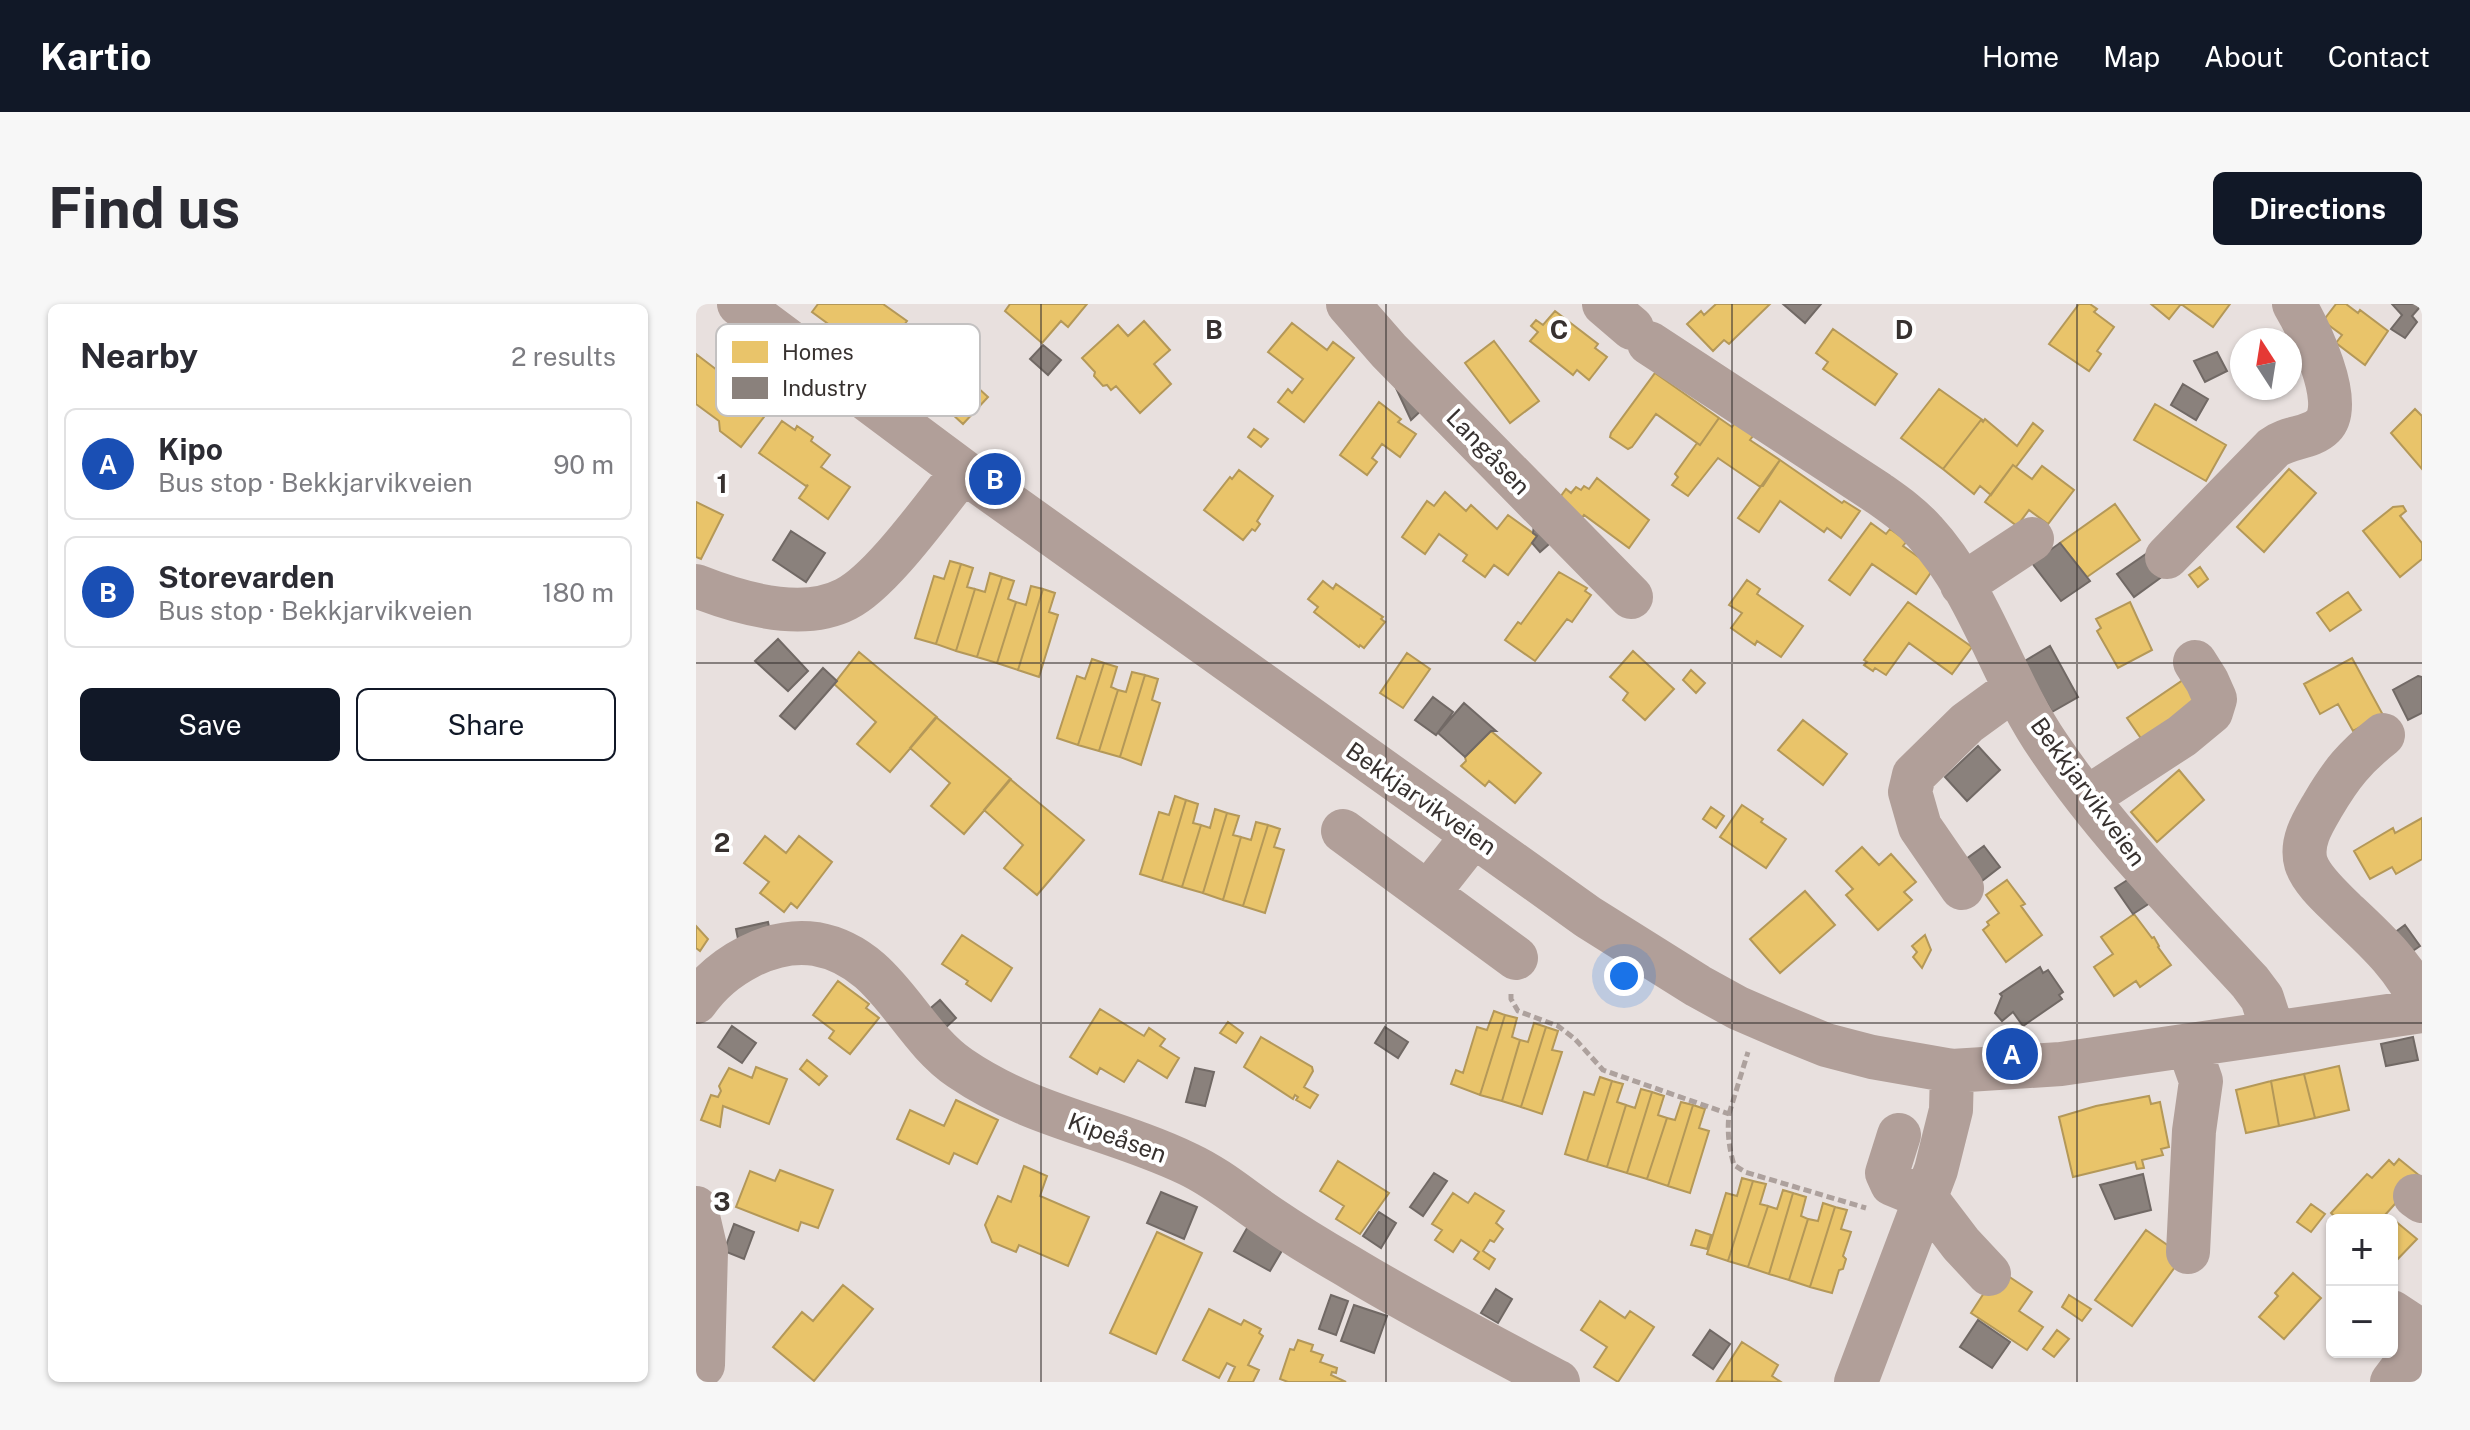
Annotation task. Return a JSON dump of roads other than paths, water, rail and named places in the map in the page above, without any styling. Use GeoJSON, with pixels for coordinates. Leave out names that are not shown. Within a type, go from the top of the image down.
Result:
{"type":"FeatureCollection","features":[{"type":"Feature","properties":{"kind":"street","name":"Bekkjarvikveien"},"geometry":{"type":"LineString","coordinates":[[739,304],[766,324]]}},
{"type":"Feature","properties":{"kind":"street","name":"Langåsen"},"geometry":{"type":"LineString","coordinates":[[1348,304],[1389,351],[1631,597]]}},
{"type":"Feature","properties":{"kind":"street"},"geometry":{"type":"LineString","coordinates":[[2167,557],[2273,448],[2285,439],[2303,436],[2322,427],[2327,421],[2330,408],[2320,354],[2294,304]]}},
{"type":"Feature","properties":{"kind":"street","name":"Bekkjarvikveien"},"geometry":{"type":"LineString","coordinates":[[1629,325],[1905,512],[1940,551],[1962,585],[2047,745],[2133,857],[2250,982],[2262,998],[2273,1032]]}},
{"type":"Feature","properties":{"kind":"street","name":"Bekkjarvikveien"},"geometry":{"type":"LineString","coordinates":[[889,416],[1588,917],[1738,1008],[1826,1045],[1872,1057],[1952,1071],[2061,1064],[2189,1047],[2422,1009]]}},
{"type":"Feature","properties":{"kind":"street"},"geometry":{"type":"LineString","coordinates":[[696,586],[715,594],[780,608],[809,609],[846,599],[879,572],[963,471]]}},
{"type":"Feature","properties":{"kind":"street"},"geometry":{"type":"LineString","coordinates":[[1962,585],[2032,539]]}},
{"type":"Feature","properties":{"kind":"street"},"geometry":{"type":"LineString","coordinates":[[2087,798],[2182,736],[2211,712],[2215,699],[2195,662]]}},
{"type":"Feature","properties":{"kind":"street"},"geometry":{"type":"LineString","coordinates":[[1962,888],[1920,827],[1910,792],[1914,775],[1967,723],[2015,688]]}},
{"type":"Feature","properties":{"kind":"street"},"geometry":{"type":"LineString","coordinates":[[2383,735],[2357,755],[2341,775],[2311,826],[2305,850],[2312,874],[2407,975],[2422,1009]]}},
{"type":"Feature","properties":{"kind":"street"},"geometry":{"type":"LineString","coordinates":[[1343,831],[1516,958]]}},
{"type":"Feature","properties":{"kind":"street"},"geometry":{"type":"LineString","coordinates":[[1428,893],[1473,836]]}},
{"type":"Feature","properties":{"kind":"street","name":"Kipeåsen"},"geometry":{"type":"LineString","coordinates":[[696,1002],[722,974],[748,957],[772,947],[795,943],[817,944],[841,953],[861,963],[879,979],[956,1065],[1002,1095],[1188,1164],[1227,1186],[1267,1216],[1347,1266],[1558,1382]]}},
{"type":"Feature","properties":{"kind":"street"},"geometry":{"type":"LineString","coordinates":[[2188,1252],[2194,1131],[2201,1081],[2189,1047]]}},
{"type":"Feature","properties":{"kind":"street"},"geometry":{"type":"LineString","coordinates":[[1856,1382],[1946,1137],[1951,1110],[1952,1071]]}},
{"type":"Feature","properties":{"kind":"street"},"geometry":{"type":"LineString","coordinates":[[1899,1135],[1887,1173],[1888,1179],[1920,1213],[1961,1244],[1989,1274]]}},
{"type":"Feature","properties":{"kind":"street"},"geometry":{"type":"LineString","coordinates":[[696,1208],[706,1251],[709,1370]]}},
{"type":"Feature","properties":{"kind":"street"},"geometry":{"type":"LineString","coordinates":[[2398,1316],[2422,1332]]}},
{"type":"Feature","properties":{"kind":"street"},"geometry":{"type":"LineString","coordinates":[[2392,1382],[2422,1342]]}},
{"type":"Feature","properties":{"kind":"place","name":"Storevarden"},"geometry":{"type":"Point","coordinates":[995,479]}},
{"type":"Feature","properties":{"kind":"place","name":"Kipo"},"geometry":{"type":"Point","coordinates":[2012,1054]}}]}
